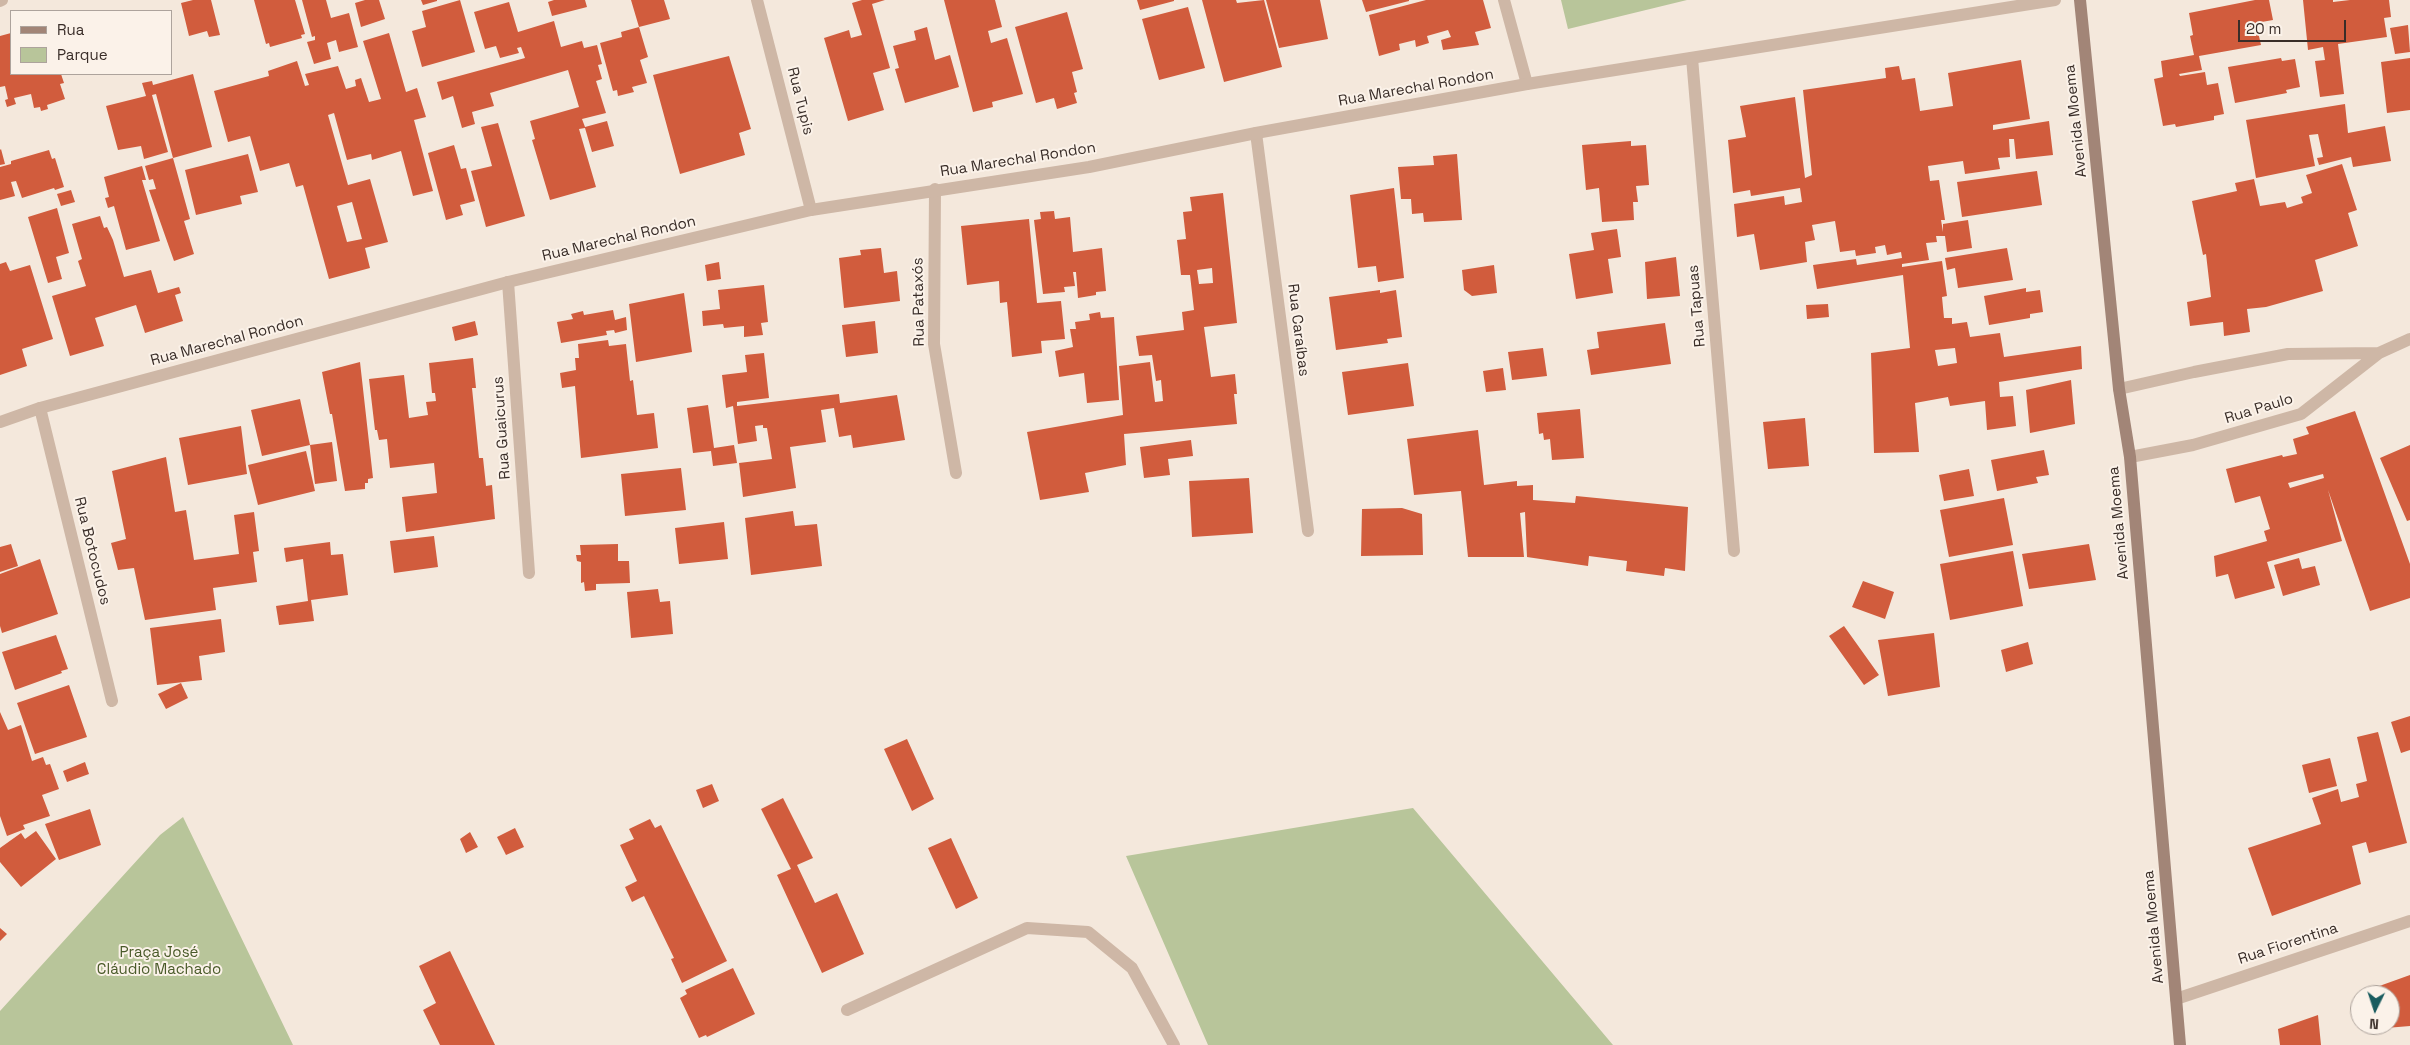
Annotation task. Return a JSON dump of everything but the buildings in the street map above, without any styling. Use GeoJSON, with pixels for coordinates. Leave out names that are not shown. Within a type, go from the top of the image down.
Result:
{"type":"FeatureCollection","features":[{"type":"Feature","properties":{"kind":"main road","name":"Avenida Moema"},"geometry":{"type":"LineString","coordinates":[[2080,0],[2119,389],[2130,457],[2180,1045]]}},
{"type":"Feature","properties":{"kind":"street","name":"Rua Tupis"},"geometry":{"type":"LineString","coordinates":[[757,0],[811,210]]}},
{"type":"Feature","properties":{"kind":"street"},"geometry":{"type":"LineString","coordinates":[[1504,0],[1527,84]]}},
{"type":"Feature","properties":{"kind":"street","name":"Rua Marechal Rondon"},"geometry":{"type":"LineString","coordinates":[[0,422],[40,408],[508,282],[811,210],[935,189],[1089,167],[1256,133],[1527,84],[2055,0]]}},
{"type":"Feature","properties":{"kind":"street","name":"Rua Tapuas"},"geometry":{"type":"LineString","coordinates":[[1692,58],[1734,552]]}},
{"type":"Feature","properties":{"kind":"street","name":"Rua Caraíbas"},"geometry":{"type":"LineString","coordinates":[[1256,133],[1308,531]]}},
{"type":"Feature","properties":{"kind":"street","name":"Rua Pataxós"},"geometry":{"type":"LineString","coordinates":[[935,189],[934,344],[956,473]]}},
{"type":"Feature","properties":{"kind":"street","name":"Rua Guaicurus"},"geometry":{"type":"LineString","coordinates":[[508,282],[530,573]]}},
{"type":"Feature","properties":{"kind":"street","name":"Rua Paulo"},"geometry":{"type":"LineString","coordinates":[[2130,457],[2193,445],[2301,414],[2380,353],[2410,339]]}},
{"type":"Feature","properties":{"kind":"street","name":"Rua Paulo"},"geometry":{"type":"LineString","coordinates":[[2119,389],[2288,354],[2380,353]]}},
{"type":"Feature","properties":{"kind":"street","name":"Rua Botocudos"},"geometry":{"type":"LineString","coordinates":[[40,408],[112,701]]}},
{"type":"Feature","properties":{"kind":"street","name":"Rua Fiorentina"},"geometry":{"type":"LineString","coordinates":[[2176,999],[2410,921]]}},
{"type":"Feature","properties":{"kind":"street"},"geometry":{"type":"LineString","coordinates":[[847,1010],[1026,928],[1088,932],[1132,968],[1174,1045]]}},
{"type":"Feature","properties":{"kind":"green space"},"geometry":{"type":"Polygon","coordinates":[[[1561,0],[1687,0],[1568,29],[1561,0]]]}},
{"type":"Feature","properties":{"kind":"green space"},"geometry":{"type":"Polygon","coordinates":[[[1413,808],[1613,1045],[1208,1045],[1126,856],[1413,808]]]}},
{"type":"Feature","properties":{"kind":"green space","name":"Praça José Cláudio Machado"},"geometry":{"type":"Polygon","coordinates":[[[183,817],[293,1045],[0,1045],[0,1011],[160,835],[183,817]]]}}]}
